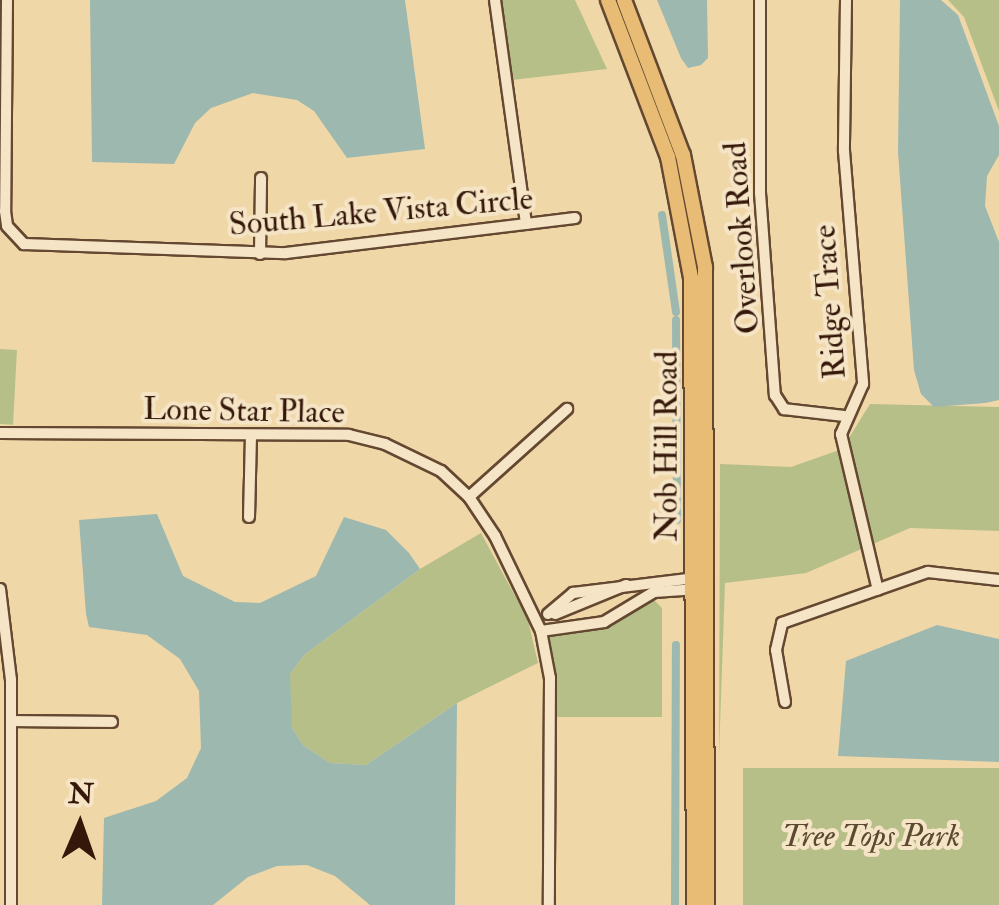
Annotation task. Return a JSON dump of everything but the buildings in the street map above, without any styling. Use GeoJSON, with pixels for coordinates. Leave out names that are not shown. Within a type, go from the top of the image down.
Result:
{"type":"FeatureCollection","features":[{"type":"Feature","properties":{"kind":"main road","name":"Nob Hill Road"},"geometry":{"type":"LineString","coordinates":[[608,0],[660,130],[682,221],[696,364],[707,905]]}},
{"type":"Feature","properties":{"kind":"main road","name":"Nob Hill Road"},"geometry":{"type":"LineString","coordinates":[[624,0],[683,155],[705,267],[694,905]]}},
{"type":"Feature","properties":{"kind":"street","name":"South Lake Vista Circle"},"geometry":{"type":"LineString","coordinates":[[7,0],[5,211],[15,238],[37,248],[260,254],[575,218]]}},
{"type":"Feature","properties":{"kind":"street"},"geometry":{"type":"LineString","coordinates":[[495,0],[526,224]]}},
{"type":"Feature","properties":{"kind":"street","name":"Overlook Road"},"geometry":{"type":"LineString","coordinates":[[760,0],[760,193],[775,395],[784,409],[844,416]]}},
{"type":"Feature","properties":{"kind":"street","name":"Ridge Trace"},"geometry":{"type":"LineString","coordinates":[[846,0],[844,152],[863,384],[861,398],[844,416],[843,449],[878,590]]}},
{"type":"Feature","properties":{"kind":"street"},"geometry":{"type":"LineString","coordinates":[[260,254],[262,178]]}},
{"type":"Feature","properties":{"kind":"street"},"geometry":{"type":"LineString","coordinates":[[549,905],[550,678],[542,622],[470,497],[567,409]]}},
{"type":"Feature","properties":{"kind":"street","name":"Lone Star Place"},"geometry":{"type":"LineString","coordinates":[[0,433],[348,436],[386,444],[424,460],[470,497]]}},
{"type":"Feature","properties":{"kind":"street"},"geometry":{"type":"LineString","coordinates":[[249,517],[251,437]]}},
{"type":"Feature","properties":{"kind":"street"},"geometry":{"type":"LineString","coordinates":[[785,702],[776,650],[782,623],[928,572],[999,580]]}},
{"type":"Feature","properties":{"kind":"street"},"geometry":{"type":"LineString","coordinates":[[542,622],[573,593],[627,584],[702,584]]}},
{"type":"Feature","properties":{"kind":"street"},"geometry":{"type":"LineString","coordinates":[[542,622],[604,622],[654,592],[702,584]]}},
{"type":"Feature","properties":{"kind":"street"},"geometry":{"type":"LineString","coordinates":[[0,590],[12,721],[11,905]]}},
{"type":"Feature","properties":{"kind":"street"},"geometry":{"type":"LineString","coordinates":[[560,607],[577,625]]}},
{"type":"Feature","properties":{"kind":"street"},"geometry":{"type":"LineString","coordinates":[[12,721],[112,722]]}},
{"type":"Feature","properties":{"kind":"green space"},"geometry":{"type":"Polygon","coordinates":[[[501,0],[575,0],[607,69],[512,80],[501,0]]]}},
{"type":"Feature","properties":{"kind":"green space"},"geometry":{"type":"Polygon","coordinates":[[[948,0],[999,0],[999,111],[964,17],[948,0]]]}},
{"type":"Feature","properties":{"kind":"green space"},"geometry":{"type":"Polygon","coordinates":[[[0,349],[17,350],[13,425],[0,424],[0,349]]]}},
{"type":"Feature","properties":{"kind":"green space"},"geometry":{"type":"Polygon","coordinates":[[[870,404],[999,407],[999,531],[910,528],[806,573],[725,583],[719,755],[720,464],[791,467],[842,449],[870,404]]]}},
{"type":"Feature","properties":{"kind":"green space"},"geometry":{"type":"Polygon","coordinates":[[[481,533],[528,620],[538,663],[457,703],[366,765],[330,763],[303,745],[292,728],[289,701],[290,674],[304,655],[420,569],[481,533]]]}},
{"type":"Feature","properties":{"kind":"green space"},"geometry":{"type":"Polygon","coordinates":[[[652,598],[662,608],[662,717],[556,717],[548,636],[610,624],[652,598]]]}},
{"type":"Feature","properties":{"kind":"green space","name":"Tree Tops Park"},"geometry":{"type":"Polygon","coordinates":[[[743,768],[999,768],[999,905],[743,905],[743,768]]]}},
{"type":"Feature","properties":{"kind":"water"},"geometry":{"type":"Polygon","coordinates":[[[90,0],[405,0],[425,149],[347,158],[314,111],[297,100],[253,93],[211,108],[195,123],[174,164],[92,162],[90,0]]]}},
{"type":"Feature","properties":{"kind":"water"},"geometry":{"type":"Polygon","coordinates":[[[657,0],[707,0],[708,58],[701,65],[688,68],[681,58],[657,0]]]}},
{"type":"Feature","properties":{"kind":"water"},"geometry":{"type":"Polygon","coordinates":[[[900,0],[941,0],[958,15],[999,126],[999,155],[987,176],[985,206],[999,242],[999,400],[934,407],[921,394],[914,370],[898,152],[900,0]]]}},
{"type":"Feature","properties":{"kind":"water"},"geometry":{"type":"Polygon","coordinates":[[[157,514],[183,576],[235,602],[260,603],[316,576],[344,517],[386,530],[409,553],[420,569],[304,655],[290,674],[292,728],[303,745],[330,763],[366,765],[457,703],[455,905],[370,905],[335,876],[307,865],[277,866],[248,877],[213,905],[102,905],[104,818],[156,801],[187,778],[201,748],[199,691],[180,659],[147,635],[89,627],[79,520],[157,514]]]}},
{"type":"Feature","properties":{"kind":"water"},"geometry":{"type":"Polygon","coordinates":[[[937,625],[999,639],[999,762],[838,756],[846,661],[937,625]]]}},
{"type":"Feature","properties":{"kind":"waterway"},"geometry":{"type":"LineString","coordinates":[[662,215],[676,312]]}},
{"type":"Feature","properties":{"kind":"waterway"},"geometry":{"type":"LineString","coordinates":[[676,320],[677,520]]}},
{"type":"Feature","properties":{"kind":"waterway"},"geometry":{"type":"LineString","coordinates":[[675,905],[676,645]]}}]}
